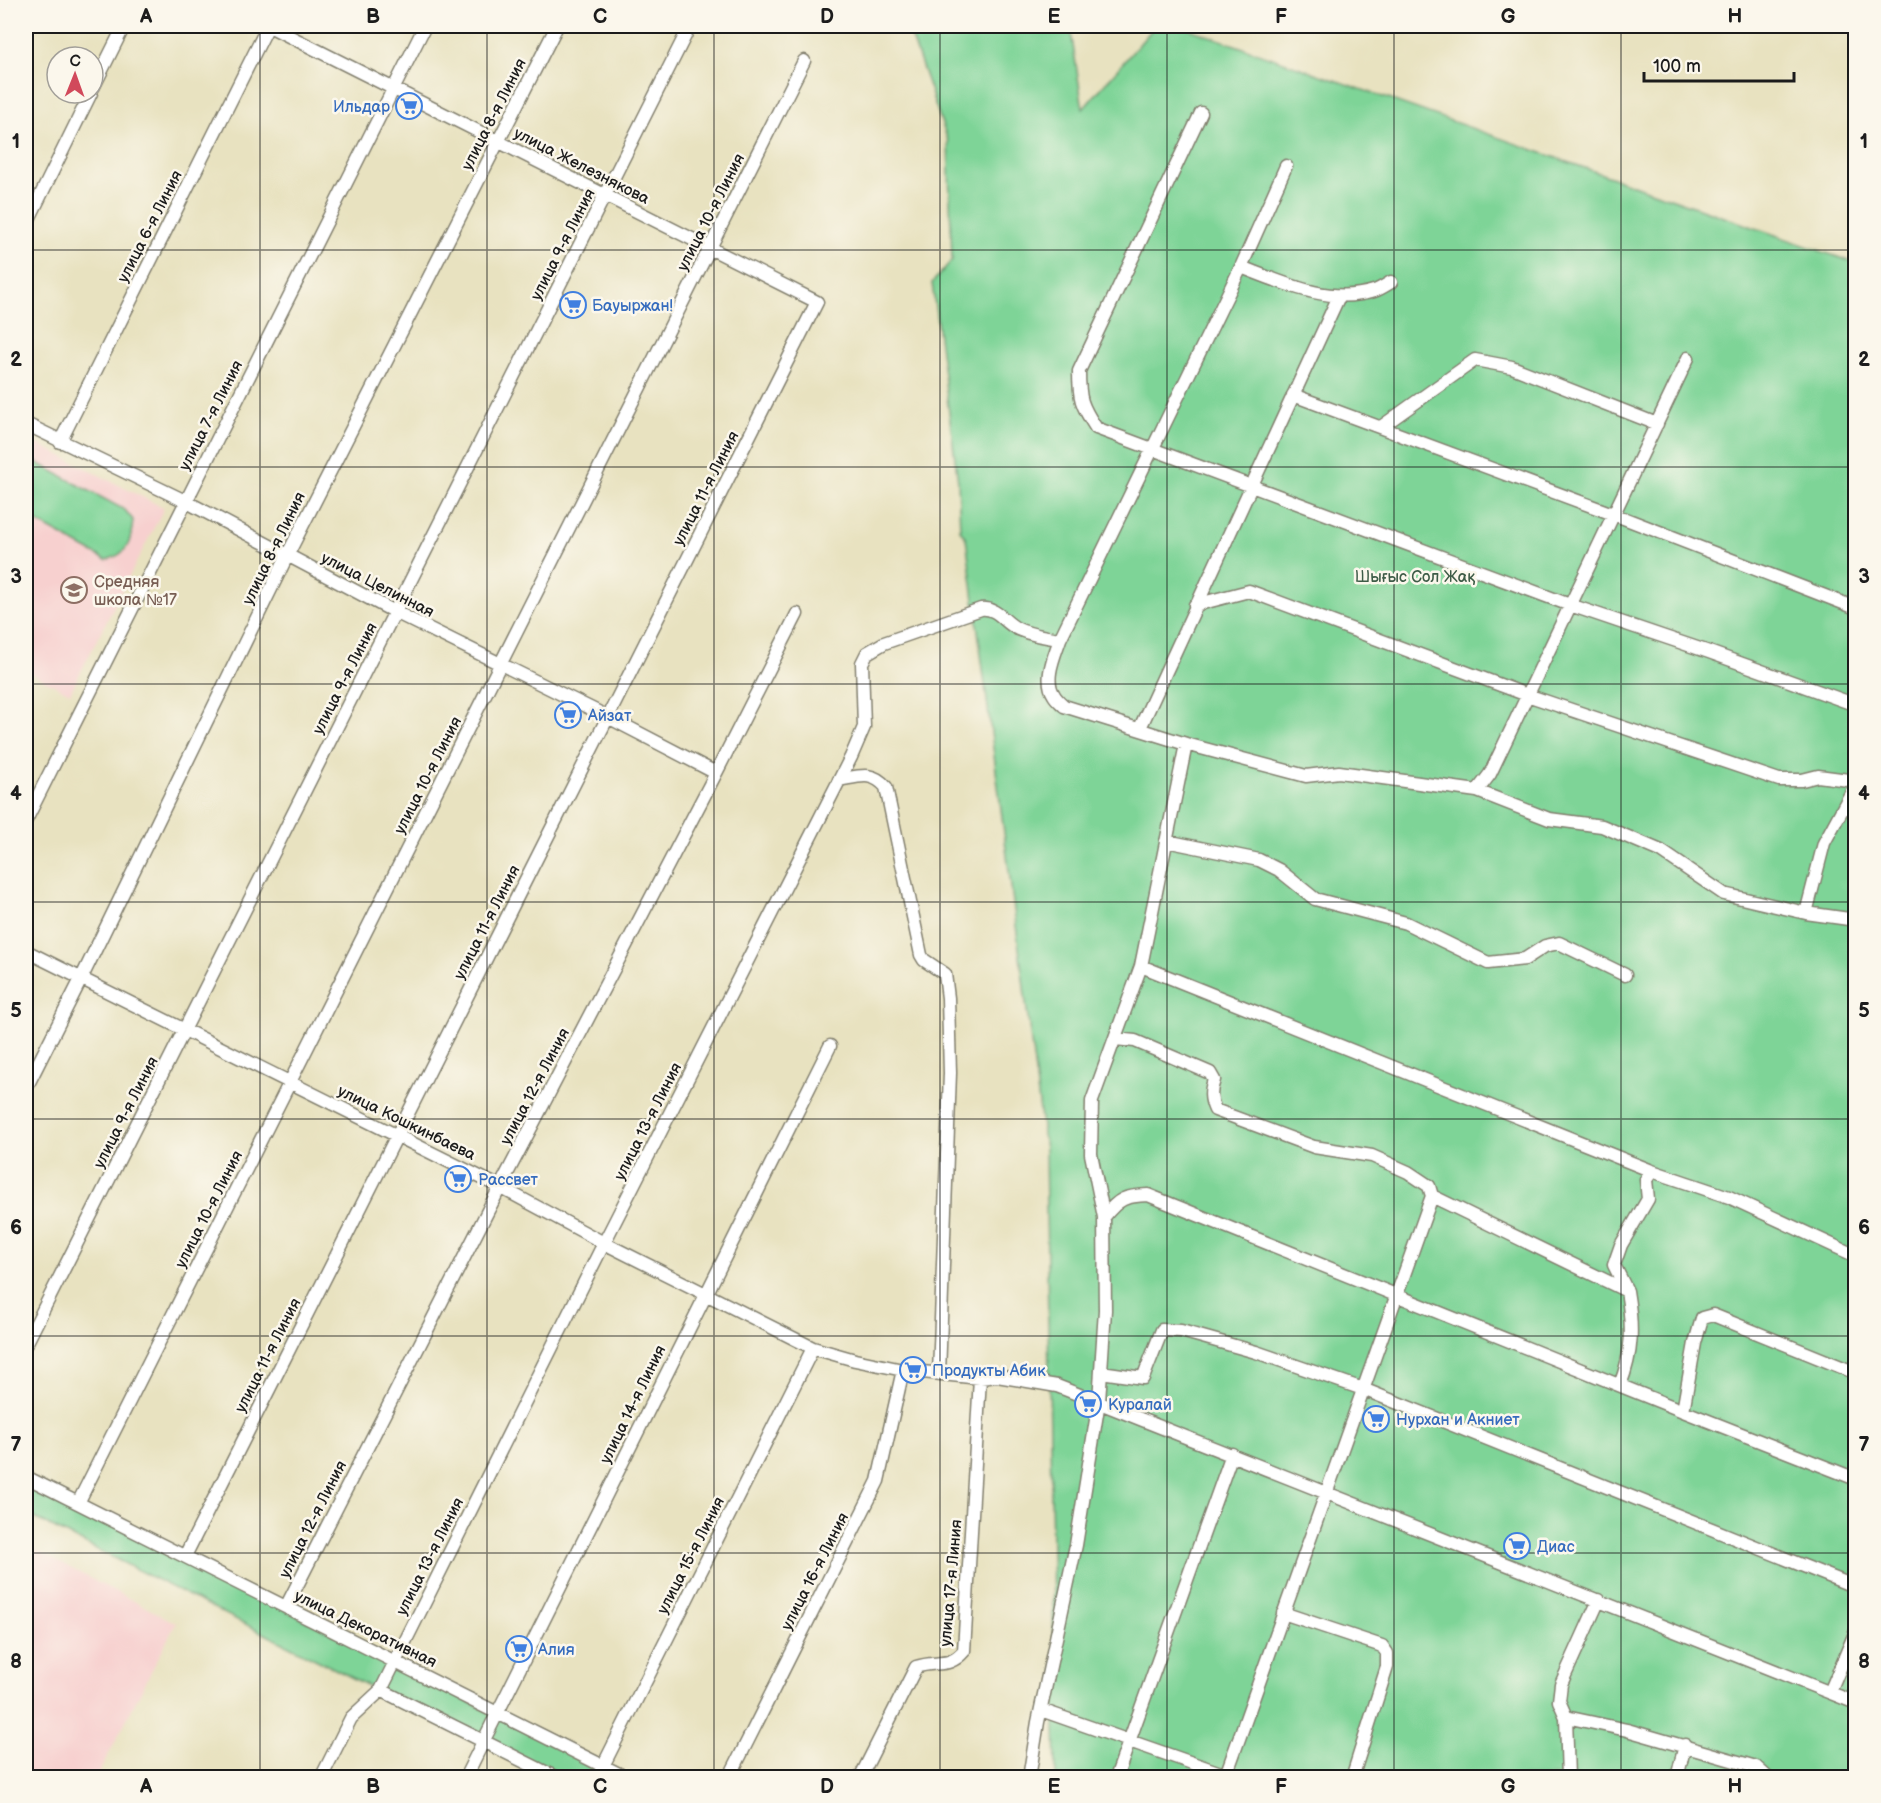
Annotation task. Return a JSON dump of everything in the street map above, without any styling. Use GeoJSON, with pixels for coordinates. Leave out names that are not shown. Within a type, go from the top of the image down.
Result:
{"type":"FeatureCollection","features":[{"type":"Feature","properties":{"kind":"street"},"geometry":{"type":"LineString","coordinates":[[105,64],[124,26]]}},
{"type":"Feature","properties":{"kind":"street","name":"улица Железнякова"},"geometry":{"type":"LineString","coordinates":[[268,26],[284,29],[393,88],[817,302]]}},
{"type":"Feature","properties":{"kind":"street","name":"улица 6-я Линия"},"geometry":{"type":"LineString","coordinates":[[60,442],[268,26]]}},
{"type":"Feature","properties":{"kind":"street","name":"улица 7-я Линия"},"geometry":{"type":"LineString","coordinates":[[26,820],[425,26]]}},
{"type":"Feature","properties":{"kind":"street","name":"улица 8-я Линия"},"geometry":{"type":"LineString","coordinates":[[26,1088],[287,556],[557,26]]}},
{"type":"Feature","properties":{"kind":"street","name":"улица 9-я Линия"},"geometry":{"type":"LineString","coordinates":[[26,1344],[690,26]]}},
{"type":"Feature","properties":{"kind":"street","name":"улица 10-я Линия"},"geometry":{"type":"LineString","coordinates":[[78,1503],[804,61]]}},
{"type":"Feature","properties":{"kind":"street"},"geometry":{"type":"LineString","coordinates":[[26,225],[85,105]]}},
{"type":"Feature","properties":{"kind":"street"},"geometry":{"type":"LineString","coordinates":[[1201,113],[1079,371],[1079,393],[1083,408],[1096,428],[1570,605],[1710,652],[1856,705]]}},
{"type":"Feature","properties":{"kind":"street"},"geometry":{"type":"LineString","coordinates":[[1286,166],[1241,267],[1060,639],[1050,675],[1050,687],[1054,696],[1064,706],[1186,744],[1306,776],[1339,772],[1477,791],[1549,819],[1602,826],[1661,851],[1724,894],[1806,913],[1856,920]]}},
{"type":"Feature","properties":{"kind":"street"},"geometry":{"type":"LineString","coordinates":[[1241,267],[1298,288],[1339,296],[1375,291],[1391,282]]}},
{"type":"Feature","properties":{"kind":"street"},"geometry":{"type":"LineString","coordinates":[[1140,728],[1339,296]]}},
{"type":"Feature","properties":{"kind":"street","name":"улица 11-я Линия"},"geometry":{"type":"LineString","coordinates":[[185,1556],[817,302]]}},
{"type":"Feature","properties":{"kind":"street"},"geometry":{"type":"LineString","coordinates":[[1477,791],[1490,774],[1688,358]]}},
{"type":"Feature","properties":{"kind":"street"},"geometry":{"type":"LineString","coordinates":[[1381,427],[1475,360],[1512,368],[1657,424]]}},
{"type":"Feature","properties":{"kind":"street"},"geometry":{"type":"LineString","coordinates":[[1293,394],[1856,608]]}},
{"type":"Feature","properties":{"kind":"street","name":"улица Целинная"},"geometry":{"type":"LineString","coordinates":[[26,424],[185,501],[395,612],[716,773]]}},
{"type":"Feature","properties":{"kind":"street"},"geometry":{"type":"LineString","coordinates":[[1195,605],[1249,591],[1527,695],[1779,780],[1802,780],[1818,776],[1856,782],[1824,843],[1806,913]]}},
{"type":"Feature","properties":{"kind":"street","name":"улица 13-я Линия"},"geometry":{"type":"LineString","coordinates":[[321,1778],[351,1718],[381,1690],[839,780],[864,727],[862,663],[867,653],[884,643],[988,608],[1014,627],[1032,635],[1060,639]]}},
{"type":"Feature","properties":{"kind":"street","name":"улица 12-я Линия"},"geometry":{"type":"LineString","coordinates":[[286,1607],[500,1187],[797,614]]}},
{"type":"Feature","properties":{"kind":"street"},"geometry":{"type":"LineString","coordinates":[[1029,1778],[1076,1545],[1099,1401],[1105,1311],[1104,1217],[1090,1154],[1092,1101],[1141,966],[1186,744]]}},
{"type":"Feature","properties":{"kind":"street"},"geometry":{"type":"LineString","coordinates":[[839,780],[873,776],[886,787],[921,955],[924,960],[945,975],[948,998],[950,1073],[939,1374]]}},
{"type":"Feature","properties":{"kind":"street"},"geometry":{"type":"LineString","coordinates":[[1166,841],[1259,860],[1279,870],[1315,899],[1406,923],[1488,963],[1525,959],[1545,946],[1559,944],[1625,975]]}},
{"type":"Feature","properties":{"kind":"street","name":"улица Кошкинбаева"},"geometry":{"type":"LineString","coordinates":[[26,951],[500,1187],[604,1243],[813,1348],[903,1370],[980,1378],[997,1376],[1058,1386],[1856,1703]]}},
{"type":"Feature","properties":{"kind":"street"},"geometry":{"type":"LineString","coordinates":[[1141,966],[1652,1172],[1729,1197],[1856,1256]]}},
{"type":"Feature","properties":{"kind":"street"},"geometry":{"type":"LineString","coordinates":[[1041,1710],[1228,1777],[1283,1613],[1432,1196],[1429,1186],[1408,1172],[1372,1156],[1314,1147],[1215,1110],[1211,1102],[1214,1080],[1210,1073],[1136,1041],[1115,1039]]}},
{"type":"Feature","properties":{"kind":"street","name":"улица 14-я Линия"},"geometry":{"type":"LineString","coordinates":[[465,1778],[830,1046]]}},
{"type":"Feature","properties":{"kind":"street"},"geometry":{"type":"LineString","coordinates":[[1620,1385],[1628,1366],[1632,1318],[1627,1291],[1614,1265],[1621,1245],[1648,1199],[1647,1180],[1652,1172]]}},
{"type":"Feature","properties":{"kind":"street"},"geometry":{"type":"LineString","coordinates":[[1104,1217],[1115,1203],[1129,1195],[1148,1195],[1856,1479]]}},
{"type":"Feature","properties":{"kind":"street"},"geometry":{"type":"LineString","coordinates":[[1432,1196],[1627,1291]]}},
{"type":"Feature","properties":{"kind":"street"},"geometry":{"type":"LineString","coordinates":[[1683,1411],[1695,1343],[1702,1318],[1713,1315],[1856,1373]]}},
{"type":"Feature","properties":{"kind":"street"},"geometry":{"type":"LineString","coordinates":[[1101,1372],[1143,1378],[1162,1329],[1181,1331],[1256,1352],[1363,1389],[1856,1587]]}},
{"type":"Feature","properties":{"kind":"street","name":"улица 15-я Линия"},"geometry":{"type":"LineString","coordinates":[[597,1778],[813,1348]]}},
{"type":"Feature","properties":{"kind":"street","name":"улица 16-я Линия"},"geometry":{"type":"LineString","coordinates":[[729,1778],[878,1481],[903,1370]]}},
{"type":"Feature","properties":{"kind":"street","name":"улица 17-я Линия"},"geometry":{"type":"LineString","coordinates":[[860,1778],[916,1667],[928,1662],[952,1662],[964,1652],[980,1378]]}},
{"type":"Feature","properties":{"kind":"street"},"geometry":{"type":"LineString","coordinates":[[1116,1778],[1232,1454]]}},
{"type":"Feature","properties":{"kind":"street","name":"улица Декоративная"},"geometry":{"type":"LineString","coordinates":[[26,1477],[627,1778]]}},
{"type":"Feature","properties":{"kind":"street"},"geometry":{"type":"LineString","coordinates":[[1568,1778],[1566,1717],[1559,1701],[1561,1684],[1599,1600]]}},
{"type":"Feature","properties":{"kind":"street"},"geometry":{"type":"LineString","coordinates":[[1283,1613],[1382,1646],[1387,1653],[1387,1667],[1352,1778]]}},
{"type":"Feature","properties":{"kind":"street"},"geometry":{"type":"LineString","coordinates":[[1830,1692],[1856,1631]]}},
{"type":"Feature","properties":{"kind":"street"},"geometry":{"type":"LineString","coordinates":[[381,1690],[557,1778]]}},
{"type":"Feature","properties":{"kind":"street"},"geometry":{"type":"LineString","coordinates":[[1566,1717],[1685,1745],[1756,1767],[1768,1778]]}},
{"type":"Feature","properties":{"kind":"street"},"geometry":{"type":"LineString","coordinates":[[1677,1778],[1685,1745]]}},
{"type":"Feature","properties":{"kind":"shaded area","name":"Средняя школа №17"},"geometry":{"type":"Polygon","coordinates":[[[26,438],[164,508],[70,693],[26,671],[26,438]]]}},
{"type":"Feature","properties":{"kind":"shaded area"},"geometry":{"type":"Polygon","coordinates":[[[26,1545],[176,1623],[97,1777],[26,1777],[26,1545]]]}},
{"type":"Feature","properties":{"kind":"green space","name":"Шығыс Сол Жақ"},"geometry":{"type":"Polygon","coordinates":[[[895,26],[1070,26],[1083,109],[1155,26],[1181,26],[1855,263],[1855,1777],[1056,1777],[1045,1150],[966,538],[960,530],[958,482],[932,283],[952,260],[948,141],[911,35],[895,26]]]}},
{"type":"Feature","properties":{"kind":"green space"},"geometry":{"type":"Polygon","coordinates":[[[32,460],[125,510],[133,520],[130,541],[124,551],[106,560],[26,516],[26,463],[32,460]]]}},
{"type":"Feature","properties":{"kind":"green space"},"geometry":{"type":"Polygon","coordinates":[[[26,1481],[620,1777],[550,1777],[26,1514],[26,1481]]]}},
{"type":"Feature","properties":{"kind":"place","name":"Ильдар"},"geometry":{"type":"Point","coordinates":[409,106]}},
{"type":"Feature","properties":{"kind":"place","name":"Бауыржан!"},"geometry":{"type":"Point","coordinates":[573,305]}},
{"type":"Feature","properties":{"kind":"place","name":"Средняя школа №17"},"geometry":{"type":"Point","coordinates":[74,590]}},
{"type":"Feature","properties":{"kind":"place","name":"Айзат"},"geometry":{"type":"Point","coordinates":[568,715]}},
{"type":"Feature","properties":{"kind":"place","name":"Рассвет"},"geometry":{"type":"Point","coordinates":[458,1179]}},
{"type":"Feature","properties":{"kind":"place","name":"Продукты Абик"},"geometry":{"type":"Point","coordinates":[913,1370]}},
{"type":"Feature","properties":{"kind":"place","name":"Куралай"},"geometry":{"type":"Point","coordinates":[1088,1404]}},
{"type":"Feature","properties":{"kind":"place","name":"Нурхан и Акниет"},"geometry":{"type":"Point","coordinates":[1376,1419]}},
{"type":"Feature","properties":{"kind":"place","name":"Диас"},"geometry":{"type":"Point","coordinates":[1517,1546]}},
{"type":"Feature","properties":{"kind":"place","name":"Алия"},"geometry":{"type":"Point","coordinates":[519,1649]}}]}
